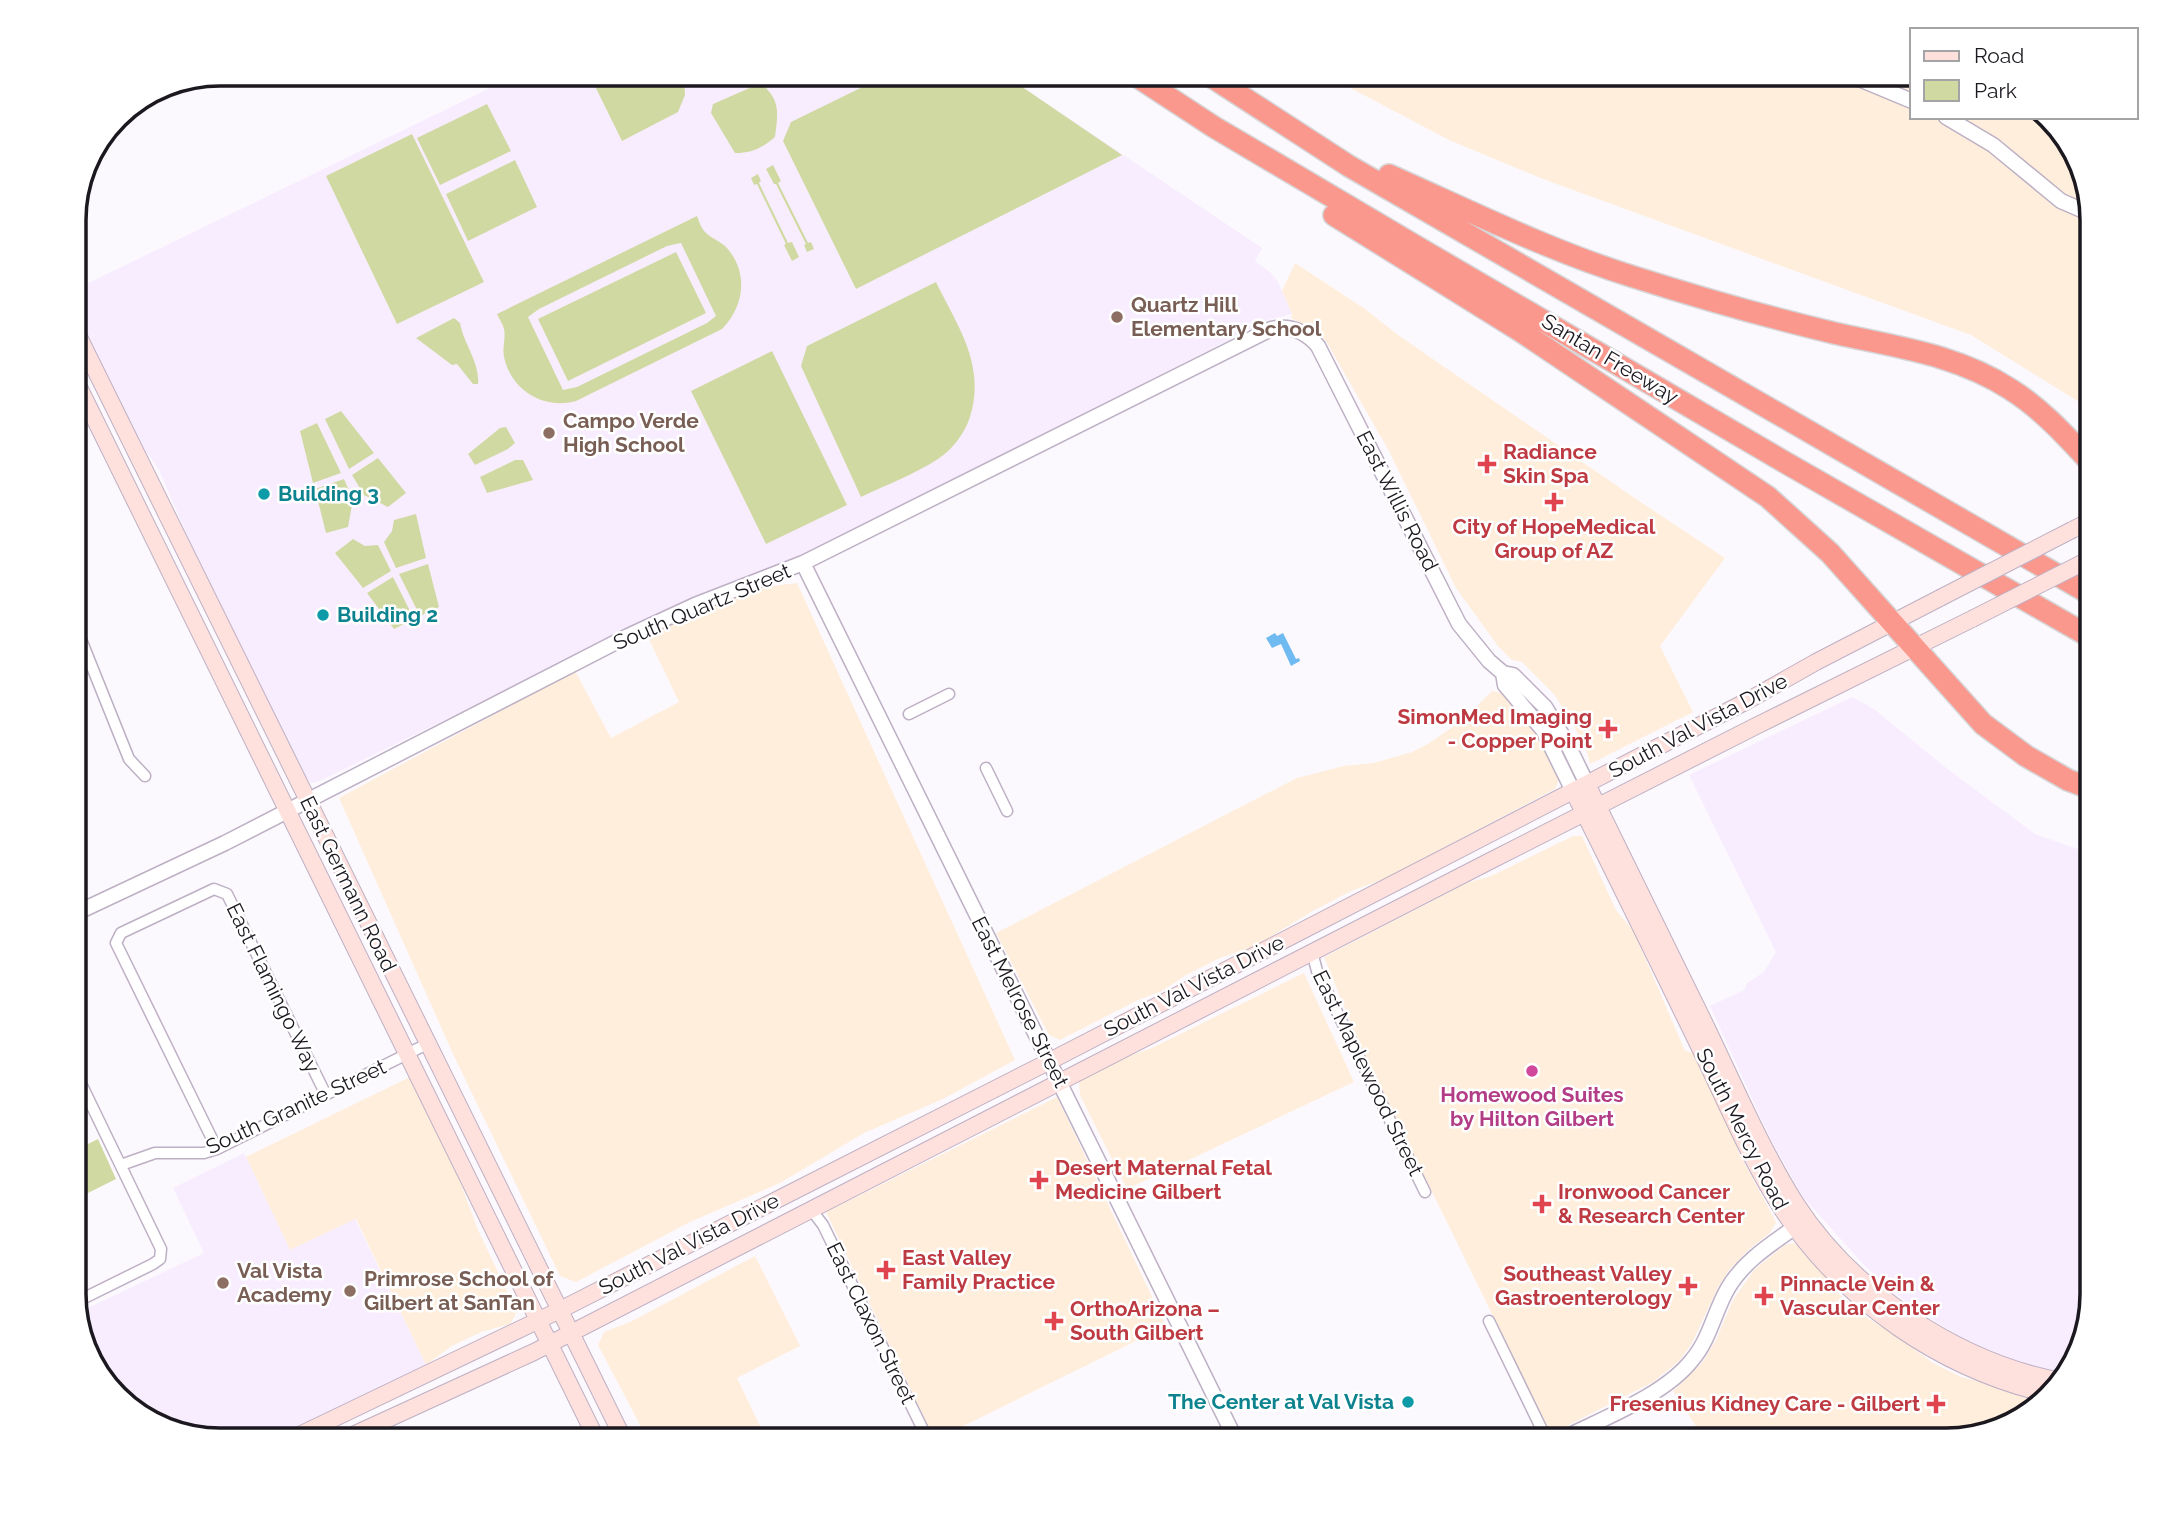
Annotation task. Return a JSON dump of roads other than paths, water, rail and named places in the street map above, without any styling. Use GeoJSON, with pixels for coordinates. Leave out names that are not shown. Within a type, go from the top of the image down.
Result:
{"type":"FeatureCollection","features":[{"type":"Feature","properties":{"kind":"highway","name":"Santan Freeway"},"geometry":{"type":"LineString","coordinates":[[1151,86],[1214,127],[1781,460],[2080,631]]}},
{"type":"Feature","properties":{"kind":"highway","name":"Santan Freeway"},"geometry":{"type":"LineString","coordinates":[[1225,86],[1349,166],[2080,588]]}},
{"type":"Feature","properties":{"kind":"highway"},"geometry":{"type":"LineString","coordinates":[[1214,127],[1249,160],[1519,330],[1768,497],[1830,553],[1983,724],[2026,756],[2080,784]]}},
{"type":"Feature","properties":{"kind":"highway"},"geometry":{"type":"LineString","coordinates":[[1286,127],[1325,139],[1389,175],[1556,250],[1633,277],[1729,305],[1835,333],[1933,354],[1974,369],[2010,388],[2062,430],[2080,450]]}},
{"type":"Feature","properties":{"kind":"main road","name":"East Germann Road"},"geometry":{"type":"LineString","coordinates":[[86,351],[618,1428]]}},
{"type":"Feature","properties":{"kind":"main road","name":"East Germann Road"},"geometry":{"type":"LineString","coordinates":[[86,401],[591,1428]]}},
{"type":"Feature","properties":{"kind":"main road","name":"South Val Vista Drive"},"geometry":{"type":"LineString","coordinates":[[314,1428],[560,1310],[1049,1061],[2080,526]]}},
{"type":"Feature","properties":{"kind":"main road","name":"South Val Vista Drive"},"geometry":{"type":"LineString","coordinates":[[368,1428],[549,1344],[1059,1080],[2080,564]]}},
{"type":"Feature","properties":{"kind":"main road","name":"South Mercy Road"},"geometry":{"type":"LineString","coordinates":[[1580,787],[1756,1162],[1800,1222],[1828,1268],[1883,1318],[1904,1332],[1977,1371],[2039,1391]]}},
{"type":"Feature","properties":{"kind":"main road","name":"South Mercy Road"},"geometry":{"type":"LineString","coordinates":[[1591,810],[1737,1088],[1784,1182],[1800,1222],[1892,1305],[1933,1332],[1989,1360],[2051,1378]]}},
{"type":"Feature","properties":{"kind":"main road"},"geometry":{"type":"LineString","coordinates":[[1301,931],[1311,952]]}},
{"type":"Feature","properties":{"kind":"main road"},"geometry":{"type":"LineString","coordinates":[[800,1187],[810,1208]]}},
{"type":"Feature","properties":{"kind":"main road"},"geometry":{"type":"LineString","coordinates":[[341,1415],[344,1428]]}},
{"type":"Feature","properties":{"kind":"street"},"geometry":{"type":"LineString","coordinates":[[1875,86],[1910,101]]}},
{"type":"Feature","properties":{"kind":"street"},"geometry":{"type":"LineString","coordinates":[[1949,119],[1993,145],[2061,201],[2079,209]]}},
{"type":"Feature","properties":{"kind":"street","name":"South Quartz Street"},"geometry":{"type":"LineString","coordinates":[[86,908],[225,843],[667,617],[803,564],[1271,329],[1294,329]]}},
{"type":"Feature","properties":{"kind":"street","name":"East Willis Road"},"geometry":{"type":"LineString","coordinates":[[1294,329],[1313,340],[1322,353],[1459,624],[1479,650],[1503,673],[1513,675],[1545,707],[1567,743],[1580,787]]}},
{"type":"Feature","properties":{"kind":"street","name":"East Melrose Street"},"geometry":{"type":"LineString","coordinates":[[803,564],[1230,1428]]}},
{"type":"Feature","properties":{"kind":"street"},"geometry":{"type":"LineString","coordinates":[[86,652],[129,759],[145,776]]}},
{"type":"Feature","properties":{"kind":"street"},"geometry":{"type":"LineString","coordinates":[[909,714],[949,694]]}},
{"type":"Feature","properties":{"kind":"street"},"geometry":{"type":"LineString","coordinates":[[986,768],[1007,811]]}},
{"type":"Feature","properties":{"kind":"street","name":"East Flamingo Way"},"geometry":{"type":"LineString","coordinates":[[217,1149],[116,943],[121,933],[214,889],[227,894],[326,1095]]}},
{"type":"Feature","properties":{"kind":"street","name":"East Maplewood Street"},"geometry":{"type":"LineString","coordinates":[[1311,952],[1317,971],[1425,1192]]}},
{"type":"Feature","properties":{"kind":"street","name":"South Granite Street"},"geometry":{"type":"LineString","coordinates":[[121,1165],[155,1153],[204,1153],[217,1149],[427,1044]]}},
{"type":"Feature","properties":{"kind":"street"},"geometry":{"type":"LineString","coordinates":[[86,1094],[161,1249],[160,1259],[86,1297]]}},
{"type":"Feature","properties":{"kind":"street","name":"East Claxon Street"},"geometry":{"type":"LineString","coordinates":[[810,1208],[823,1225],[922,1428]]}},
{"type":"Feature","properties":{"kind":"street"},"geometry":{"type":"LineString","coordinates":[[1584,1428],[1656,1392],[1684,1370],[1706,1340],[1728,1288],[1741,1270],[1800,1222]]}},
{"type":"Feature","properties":{"kind":"street"},"geometry":{"type":"LineString","coordinates":[[1489,1321],[1541,1428]]}},
{"type":"Feature","properties":{"kind":"water"},"geometry":{"type":"Polygon","coordinates":[[[1275,633],[1277,636],[1283,633],[1296,659],[1299,658],[1300,661],[1291,666],[1281,644],[1272,648],[1266,638],[1275,633]]]}},
{"type":"Feature","properties":{"kind":"place","name":"Quartz Hill Elementary School"},"geometry":{"type":"Point","coordinates":[1117,317]}},
{"type":"Feature","properties":{"kind":"place","name":"Campo Verde High School"},"geometry":{"type":"Point","coordinates":[549,433]}},
{"type":"Feature","properties":{"kind":"place","name":"Radiance Skin Spa"},"geometry":{"type":"Point","coordinates":[1487,464]}},
{"type":"Feature","properties":{"kind":"place","name":"Building 3"},"geometry":{"type":"Point","coordinates":[264,494]}},
{"type":"Feature","properties":{"kind":"place","name":"City of HopeMedical Group of AZ"},"geometry":{"type":"Point","coordinates":[1554,502]}},
{"type":"Feature","properties":{"kind":"place","name":"Building 2"},"geometry":{"type":"Point","coordinates":[323,615]}},
{"type":"Feature","properties":{"kind":"place","name":"SimonMed Imaging - Copper Point"},"geometry":{"type":"Point","coordinates":[1608,729]}},
{"type":"Feature","properties":{"kind":"place","name":"Homewood Suites by Hilton Gilbert"},"geometry":{"type":"Point","coordinates":[1532,1071]}},
{"type":"Feature","properties":{"kind":"place","name":"Desert Maternal Fetal Medicine Gilbert"},"geometry":{"type":"Point","coordinates":[1039,1180]}},
{"type":"Feature","properties":{"kind":"place","name":"Ironwood Cancer & Research Center"},"geometry":{"type":"Point","coordinates":[1542,1204]}},
{"type":"Feature","properties":{"kind":"place","name":"East Valley Family Practice"},"geometry":{"type":"Point","coordinates":[886,1270]}},
{"type":"Feature","properties":{"kind":"place","name":"Val Vista Academy"},"geometry":{"type":"Point","coordinates":[223,1283]}},
{"type":"Feature","properties":{"kind":"place","name":"Southeast Valley Gastroenterology"},"geometry":{"type":"Point","coordinates":[1688,1286]}},
{"type":"Feature","properties":{"kind":"place","name":"Primrose School of Gilbert at SanTan"},"geometry":{"type":"Point","coordinates":[350,1291]}},
{"type":"Feature","properties":{"kind":"place","name":"Pinnacle Vein & Vascular Center"},"geometry":{"type":"Point","coordinates":[1764,1296]}},
{"type":"Feature","properties":{"kind":"place","name":"OrthoArizona – South Gilbert"},"geometry":{"type":"Point","coordinates":[1054,1321]}},
{"type":"Feature","properties":{"kind":"place","name":"The Center at Val Vista"},"geometry":{"type":"Point","coordinates":[1408,1402]}},
{"type":"Feature","properties":{"kind":"place","name":"Fresenius Kidney Care - Gilbert"},"geometry":{"type":"Point","coordinates":[1936,1404]}}]}
